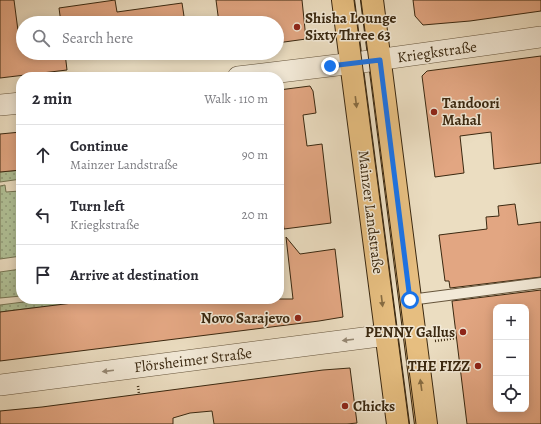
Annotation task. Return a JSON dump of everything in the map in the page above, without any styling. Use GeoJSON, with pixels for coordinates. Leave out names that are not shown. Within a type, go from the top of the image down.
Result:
{"type":"FeatureCollection","features":[{"type":"Feature","properties":{"kind":"main road","name":"Mainzer Landstraße"},"geometry":{"type":"LineString","coordinates":[[343,0],[398,424]]}},
{"type":"Feature","properties":{"kind":"main road","name":"Mainzer Landstraße"},"geometry":{"type":"LineString","coordinates":[[372,0],[426,424]]}},
{"type":"Feature","properties":{"kind":"street","name":"Kriegkstraße"},"geometry":{"type":"LineString","coordinates":[[281,72],[351,64],[541,37]]}},
{"type":"Feature","properties":{"kind":"street"},"geometry":{"type":"LineString","coordinates":[[0,105],[16,103]]}},
{"type":"Feature","properties":{"kind":"street","name":"Flörsheimer Straße"},"geometry":{"type":"LineString","coordinates":[[0,385],[387,334]]}},
{"type":"Feature","properties":{"kind":"lane"},"geometry":{"type":"LineString","coordinates":[[410,300],[541,283]]}},
{"type":"Feature","properties":{"kind":"path"},"geometry":{"type":"LineString","coordinates":[[432,341],[456,338]]}},
{"type":"Feature","properties":{"kind":"green space"},"geometry":{"type":"Polygon","coordinates":[[[16,170],[16,180],[0,182],[0,172],[16,170]]]}},
{"type":"Feature","properties":{"kind":"green space"},"geometry":{"type":"Polygon","coordinates":[[[5,185],[6,192],[16,191],[16,257],[0,259],[0,186],[5,185]]]}},
{"type":"Feature","properties":{"kind":"green space"},"geometry":{"type":"Polygon","coordinates":[[[16,270],[16,296],[0,298],[0,272],[16,270]]]}},
{"type":"Feature","properties":{"kind":"green space"},"geometry":{"type":"Polygon","coordinates":[[[16,303],[96,305],[32,308],[0,312],[0,305],[16,303]]]}},
{"type":"Feature","properties":{"kind":"building"},"geometry":{"type":"Polygon","coordinates":[[[0,0],[14,0],[16,16],[16,60],[66,60],[67,70],[50,72],[16,72],[16,76],[0,78],[0,0]]]}},
{"type":"Feature","properties":{"kind":"building"},"geometry":{"type":"Polygon","coordinates":[[[115,0],[117,12],[182,3],[184,16],[60,16],[59,8],[115,0]]]}},
{"type":"Feature","properties":{"kind":"building"},"geometry":{"type":"Polygon","coordinates":[[[216,0],[302,0],[306,39],[284,42],[284,16],[218,16],[216,0]]]}},
{"type":"Feature","properties":{"kind":"building"},"geometry":{"type":"Polygon","coordinates":[[[413,0],[541,0],[541,11],[470,21],[423,25],[415,16],[413,0]]]}},
{"type":"Feature","properties":{"kind":"building"},"geometry":{"type":"Polygon","coordinates":[[[541,56],[541,163],[494,169],[491,132],[460,136],[464,173],[435,177],[422,76],[427,71],[541,56]]]}},
{"type":"Feature","properties":{"kind":"building"},"geometry":{"type":"Polygon","coordinates":[[[310,86],[313,91],[316,113],[303,115],[307,146],[322,144],[331,223],[284,229],[284,89],[310,86]]]}},
{"type":"Feature","properties":{"kind":"building"},"geometry":{"type":"Polygon","coordinates":[[[16,132],[16,170],[0,172],[0,134],[16,132]]]}},
{"type":"Feature","properties":{"kind":"building"},"geometry":{"type":"Polygon","coordinates":[[[515,204],[518,225],[541,222],[541,277],[450,288],[449,281],[445,281],[439,235],[487,229],[486,217],[499,216],[498,206],[515,204]]]}},
{"type":"Feature","properties":{"kind":"building"},"geometry":{"type":"Polygon","coordinates":[[[286,237],[300,254],[335,249],[343,317],[0,361],[0,312],[65,304],[284,304],[284,299],[293,299],[286,237]]]}},
{"type":"Feature","properties":{"kind":"building","name":"THE FIZZ"},"geometry":{"type":"Polygon","coordinates":[[[541,290],[541,424],[467,424],[452,301],[541,290]]]}},
{"type":"Feature","properties":{"kind":"building"},"geometry":{"type":"Polygon","coordinates":[[[350,368],[357,423],[214,424],[212,411],[190,413],[173,418],[173,424],[0,424],[0,411],[42,407],[323,370],[350,368]]]}},
{"type":"Feature","properties":{"kind":"tram line"},"geometry":{"type":"LineString","coordinates":[[354,0],[409,424]]}},
{"type":"Feature","properties":{"kind":"tram line"},"geometry":{"type":"LineString","coordinates":[[361,0],[416,424]]}},
{"type":"Feature","properties":{"kind":"place","name":"Shisha Lounge Sixty Three 63"},"geometry":{"type":"Point","coordinates":[297,27]}},
{"type":"Feature","properties":{"kind":"place","name":"Tandoori Mahal"},"geometry":{"type":"Point","coordinates":[434,112]}},
{"type":"Feature","properties":{"kind":"place","name":"Novo Sarajevo"},"geometry":{"type":"Point","coordinates":[298,318]}},
{"type":"Feature","properties":{"kind":"place","name":"PENNY Gallus"},"geometry":{"type":"Point","coordinates":[463,332]}},
{"type":"Feature","properties":{"kind":"place","name":"THE FIZZ"},"geometry":{"type":"Point","coordinates":[478,366]}},
{"type":"Feature","properties":{"kind":"place","name":"Chicks"},"geometry":{"type":"Point","coordinates":[345,406]}},
{"type":"Feature","properties":{"kind":"route"},"geometry":{"type":"LineString","coordinates":[[330,66],[380,60],[410,300]]}}]}
